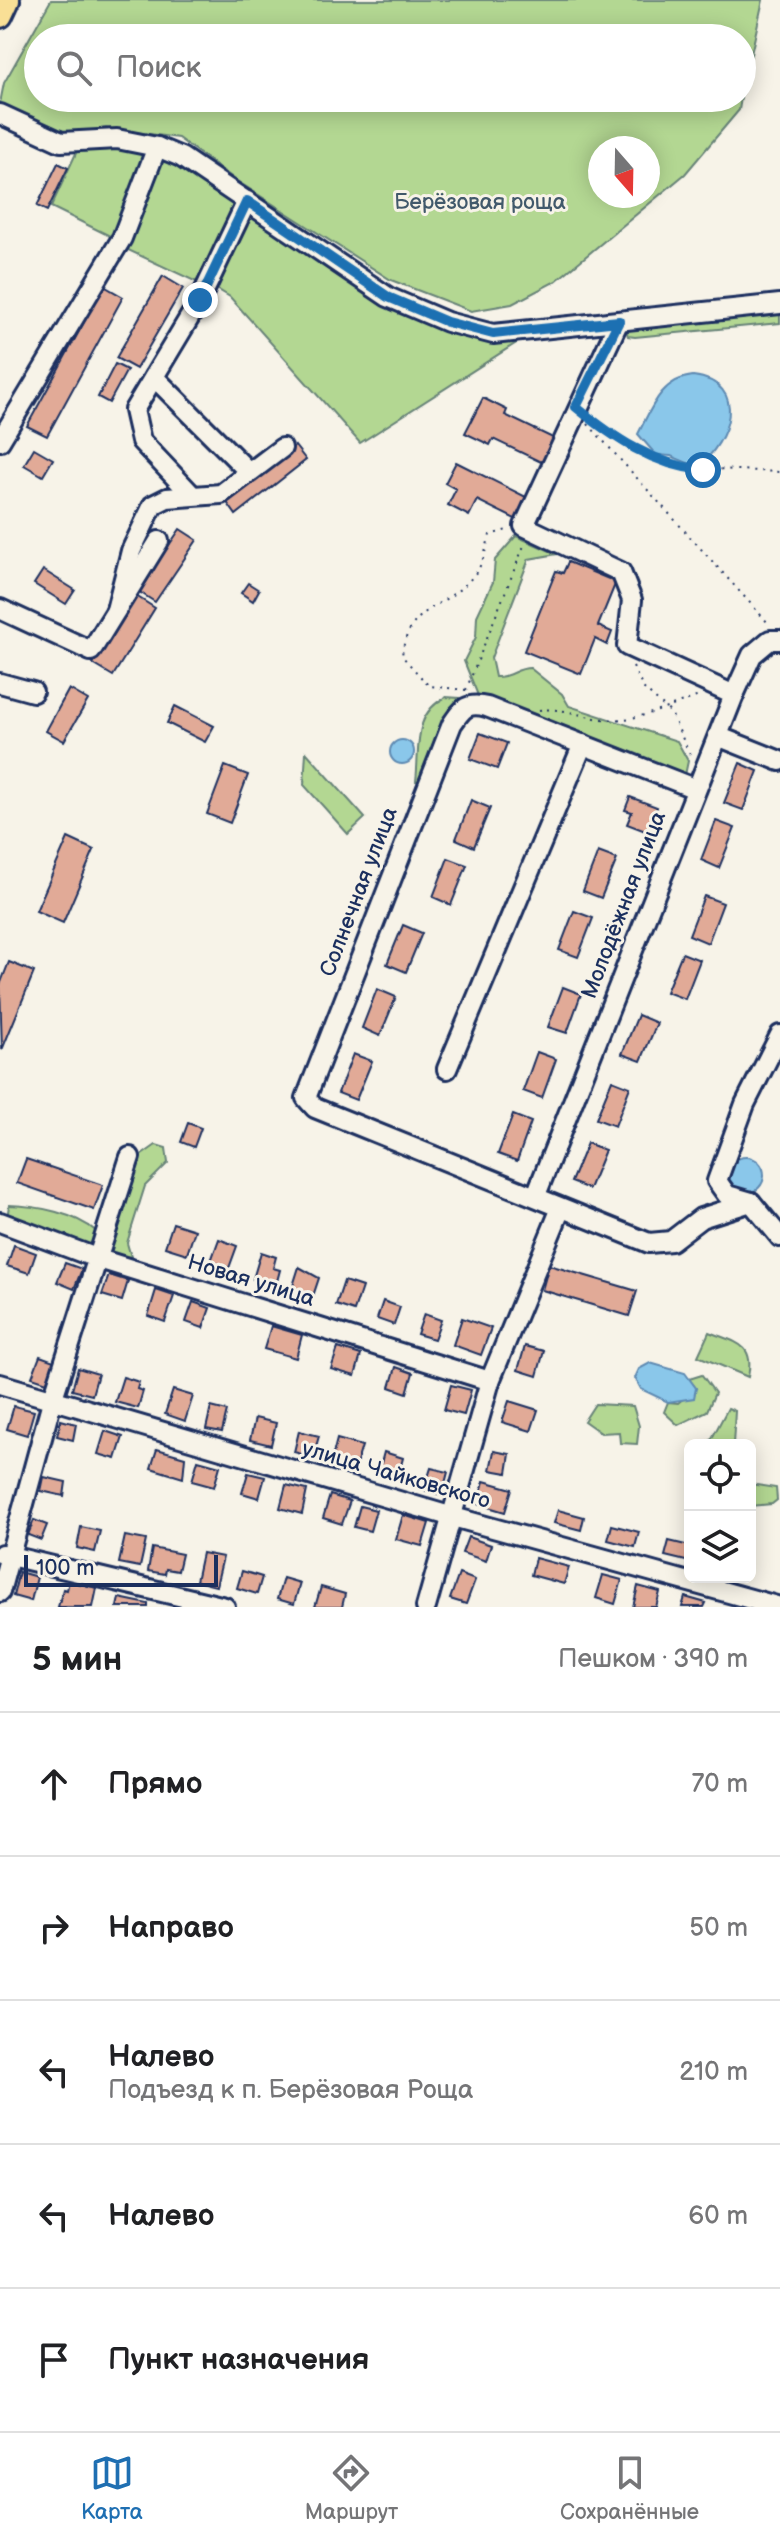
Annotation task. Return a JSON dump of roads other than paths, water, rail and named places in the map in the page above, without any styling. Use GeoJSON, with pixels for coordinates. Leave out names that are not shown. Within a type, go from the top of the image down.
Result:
{"type":"FeatureCollection","features":[{"type":"Feature","properties":{"kind":"main road"},"geometry":{"type":"LineString","coordinates":[[0,15],[7,0]]}},
{"type":"Feature","properties":{"kind":"street"},"geometry":{"type":"LineString","coordinates":[[0,114],[61,142],[117,139],[157,147],[181,157],[388,297],[447,322],[493,334],[780,304]]}},
{"type":"Feature","properties":{"kind":"street"},"geometry":{"type":"LineString","coordinates":[[0,441],[122,238],[157,147]]}},
{"type":"Feature","properties":{"kind":"street"},"geometry":{"type":"LineString","coordinates":[[191,494],[141,441],[134,410],[200,300],[247,201]]}},
{"type":"Feature","properties":{"kind":"street"},"geometry":{"type":"LineString","coordinates":[[619,321],[576,407],[527,529],[621,572],[632,600],[626,629],[627,646],[633,651],[727,692]]}},
{"type":"Feature","properties":{"kind":"street"},"geometry":{"type":"LineString","coordinates":[[154,377],[249,472]]}},
{"type":"Feature","properties":{"kind":"street"},"geometry":{"type":"LineString","coordinates":[[116,610],[144,518],[153,505],[191,494],[221,494],[282,448]]}},
{"type":"Feature","properties":{"kind":"street"},"geometry":{"type":"LineString","coordinates":[[0,609],[91,651],[159,541]]}},
{"type":"Feature","properties":{"kind":"street","name":"Молодёжная улица"},"geometry":{"type":"LineString","coordinates":[[536,1195],[691,787],[720,737],[727,692],[752,655],[773,635]]}},
{"type":"Feature","properties":{"kind":"street"},"geometry":{"type":"LineString","coordinates":[[0,683],[33,692]]}},
{"type":"Feature","properties":{"kind":"street","name":"Солнечная улица"},"geometry":{"type":"LineString","coordinates":[[536,1195],[518,1192],[315,1108],[306,1098],[446,738],[465,699],[583,744]]}},
{"type":"Feature","properties":{"kind":"street"},"geometry":{"type":"LineString","coordinates":[[720,737],[780,761]]}},
{"type":"Feature","properties":{"kind":"street"},"geometry":{"type":"LineString","coordinates":[[447,1069],[583,744],[691,787]]}},
{"type":"Feature","properties":{"kind":"street"},"geometry":{"type":"LineString","coordinates":[[536,1195],[649,1243],[661,1244],[685,1234],[701,1218],[745,1104],[780,1035]]}},
{"type":"Feature","properties":{"kind":"street"},"geometry":{"type":"LineString","coordinates":[[0,1592],[6,1555],[52,1401],[130,1157]]}},
{"type":"Feature","properties":{"kind":"street"},"geometry":{"type":"LineString","coordinates":[[717,1181],[727,1195],[751,1202],[780,1237]]}},
{"type":"Feature","properties":{"kind":"street"},"geometry":{"type":"LineString","coordinates":[[701,1218],[751,1202]]}},
{"type":"Feature","properties":{"kind":"street"},"geometry":{"type":"LineString","coordinates":[[426,1607],[490,1381],[561,1208]]}},
{"type":"Feature","properties":{"kind":"street","name":"Новая улица"},"geometry":{"type":"LineString","coordinates":[[0,1222],[99,1259],[490,1381]]}},
{"type":"Feature","properties":{"kind":"street","name":"улица Чайковского"},"geometry":{"type":"LineString","coordinates":[[0,1384],[453,1517],[780,1607]]}},
{"type":"Feature","properties":{"kind":"street"},"geometry":{"type":"LineString","coordinates":[[6,1555],[225,1607]]}},
{"type":"Feature","properties":{"kind":"water"},"geometry":{"type":"Polygon","coordinates":[[[693,376],[711,381],[722,390],[728,402],[729,415],[718,444],[697,467],[671,456],[656,455],[638,434],[665,389],[682,378],[693,376]]]}},
{"type":"Feature","properties":{"kind":"water"},"geometry":{"type":"Polygon","coordinates":[[[402,740],[411,743],[414,752],[411,761],[402,764],[393,761],[390,752],[393,743],[402,740]]]}},
{"type":"Feature","properties":{"kind":"water"},"geometry":{"type":"Polygon","coordinates":[[[746,1157],[759,1162],[764,1175],[759,1188],[746,1193],[733,1188],[728,1175],[733,1162],[746,1157]]]}},
{"type":"Feature","properties":{"kind":"water"},"geometry":{"type":"Polygon","coordinates":[[[650,1363],[685,1373],[696,1388],[694,1398],[668,1402],[641,1389],[635,1378],[639,1369],[650,1363]]]}},
{"type":"Feature","properties":{"kind":"park label","name":"Берёзовая роща"},"geometry":{"type":"Point","coordinates":[480,202]}}]}
